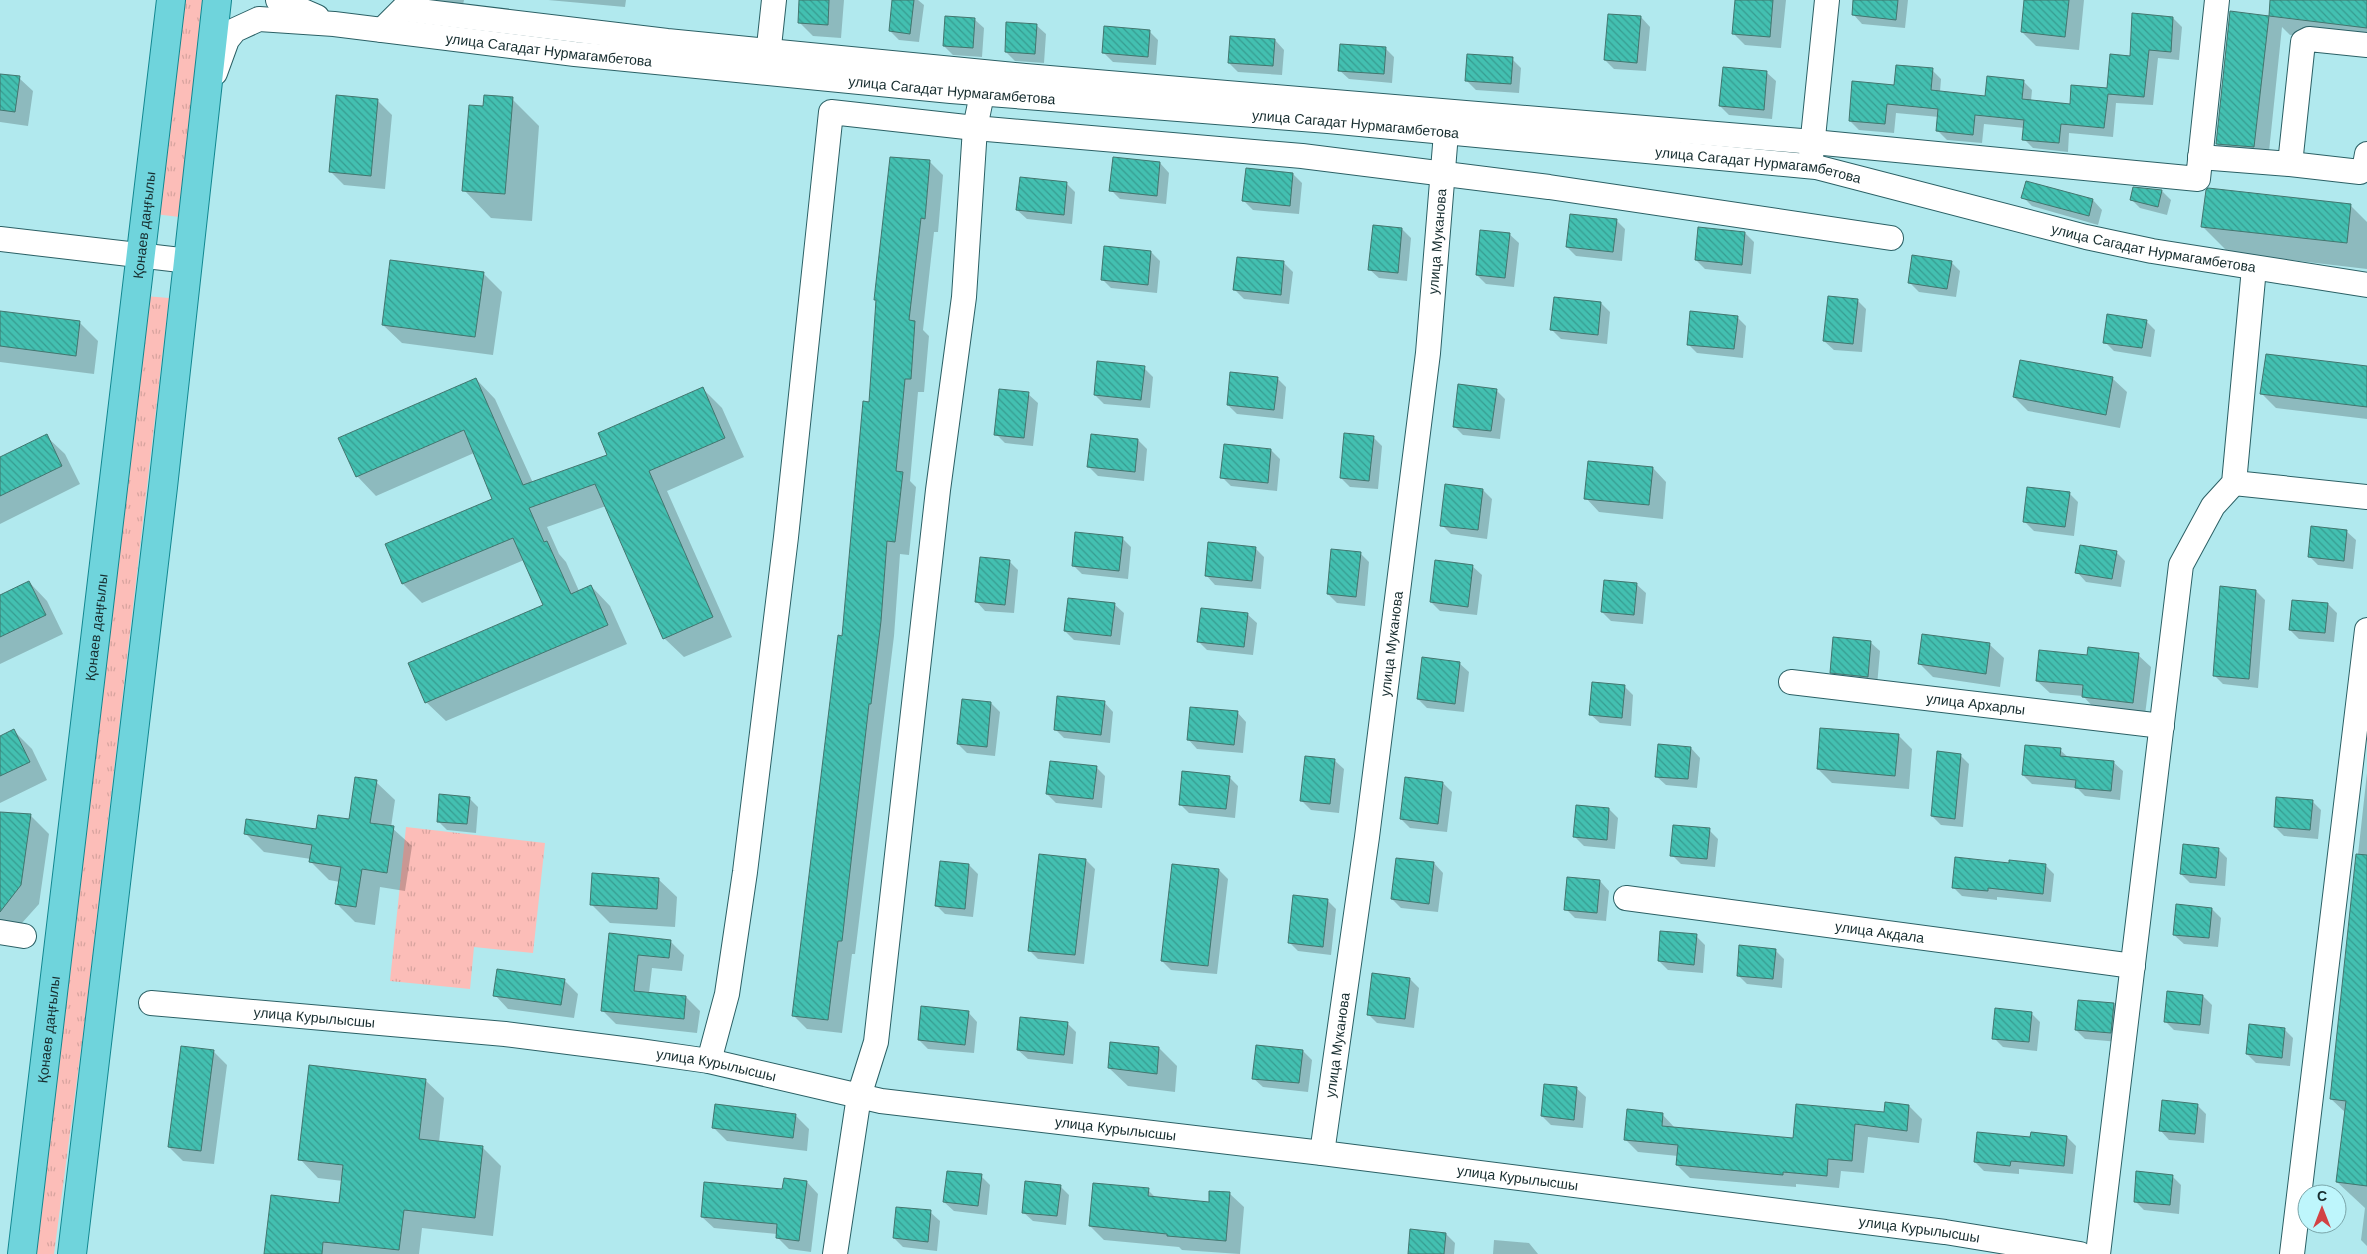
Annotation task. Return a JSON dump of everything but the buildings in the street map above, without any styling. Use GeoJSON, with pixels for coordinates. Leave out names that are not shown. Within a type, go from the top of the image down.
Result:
{"type":"FeatureCollection","features":[{"type":"Feature","properties":{"kind":"main road","name":"Қонаев даңғылы"},"geometry":{"type":"LineString","coordinates":[[22,1254],[172,0]]}},
{"type":"Feature","properties":{"kind":"main road"},"geometry":{"type":"LineString","coordinates":[[72,1254],[189,261],[217,0]]}},
{"type":"Feature","properties":{"kind":"street","name":"улица Сагадат Нурмагамбетова"},"geometry":{"type":"LineString","coordinates":[[278,0],[334,24]]}},
{"type":"Feature","properties":{"kind":"street"},"geometry":{"type":"LineString","coordinates":[[768,62],[774,0]]}},
{"type":"Feature","properties":{"kind":"street"},"geometry":{"type":"LineString","coordinates":[[1810,166],[1827,0]]}},
{"type":"Feature","properties":{"kind":"street"},"geometry":{"type":"LineString","coordinates":[[382,30],[403,8],[457,8],[768,62],[1035,77],[1813,142],[2198,179],[2218,0]]}},
{"type":"Feature","properties":{"kind":"street"},"geometry":{"type":"LineString","coordinates":[[454,40],[457,8]]}},
{"type":"Feature","properties":{"kind":"street","name":"улица Сагадат Нурмагамбетова"},"geometry":{"type":"LineString","coordinates":[[205,110],[227,40],[234,30],[259,19],[334,24],[454,40],[768,62],[982,94],[1810,166],[2086,237],[2152,252],[2367,285]]}},
{"type":"Feature","properties":{"kind":"street"},"geometry":{"type":"LineString","coordinates":[[2290,164],[2302,42],[2309,39],[2367,46]]}},
{"type":"Feature","properties":{"kind":"street"},"geometry":{"type":"LineString","coordinates":[[835,1254],[860,1096],[876,1042],[938,490],[964,296],[974,128],[982,94]]}},
{"type":"Feature","properties":{"kind":"street"},"geometry":{"type":"LineString","coordinates":[[709,1061],[726,994],[751,824],[813,301],[832,112],[974,128],[1302,156],[1550,187],[1891,238]]}},
{"type":"Feature","properties":{"kind":"street","name":"улица Муканова"},"geometry":{"type":"LineString","coordinates":[[1322,1153],[1367,837],[1428,353],[1446,133]]}},
{"type":"Feature","properties":{"kind":"street"},"geometry":{"type":"LineString","coordinates":[[2200,156],[2360,172],[2365,165],[2367,154]]}},
{"type":"Feature","properties":{"kind":"street"},"geometry":{"type":"LineString","coordinates":[[0,239],[189,261]]}},
{"type":"Feature","properties":{"kind":"street"},"geometry":{"type":"LineString","coordinates":[[2098,1254],[2181,565],[2213,506],[2234,483],[2254,268]]}},
{"type":"Feature","properties":{"kind":"street"},"geometry":{"type":"LineString","coordinates":[[2234,483],[2367,497]]}},
{"type":"Feature","properties":{"kind":"street"},"geometry":{"type":"LineString","coordinates":[[2292,1254],[2367,630]]}},
{"type":"Feature","properties":{"kind":"street","name":"улица Архарлы"},"geometry":{"type":"LineString","coordinates":[[1791,682],[2162,726]]}},
{"type":"Feature","properties":{"kind":"street","name":"улица Акдала"},"geometry":{"type":"LineString","coordinates":[[1626,898],[2133,966]]}},
{"type":"Feature","properties":{"kind":"street"},"geometry":{"type":"LineString","coordinates":[[0,932],[24,936]]}},
{"type":"Feature","properties":{"kind":"street","name":"улица Курылысшы"},"geometry":{"type":"LineString","coordinates":[[151,1003],[505,1034],[709,1061],[891,1102],[1322,1153],[1946,1232],[2066,1253]]}},
{"type":"Feature","properties":{"kind":"green space"},"geometry":{"type":"Polygon","coordinates":[[[180,0],[202,0],[179,217],[155,214],[180,0]]]}},
{"type":"Feature","properties":{"kind":"green space"},"geometry":{"type":"Polygon","coordinates":[[[145,296],[169,298],[85,1019],[54,1254],[31,1254],[145,296]]]}},
{"type":"Feature","properties":{"kind":"green space"},"geometry":{"type":"Polygon","coordinates":[[[406,827],[545,843],[533,953],[474,947],[470,989],[390,981],[406,827]]]}}]}
